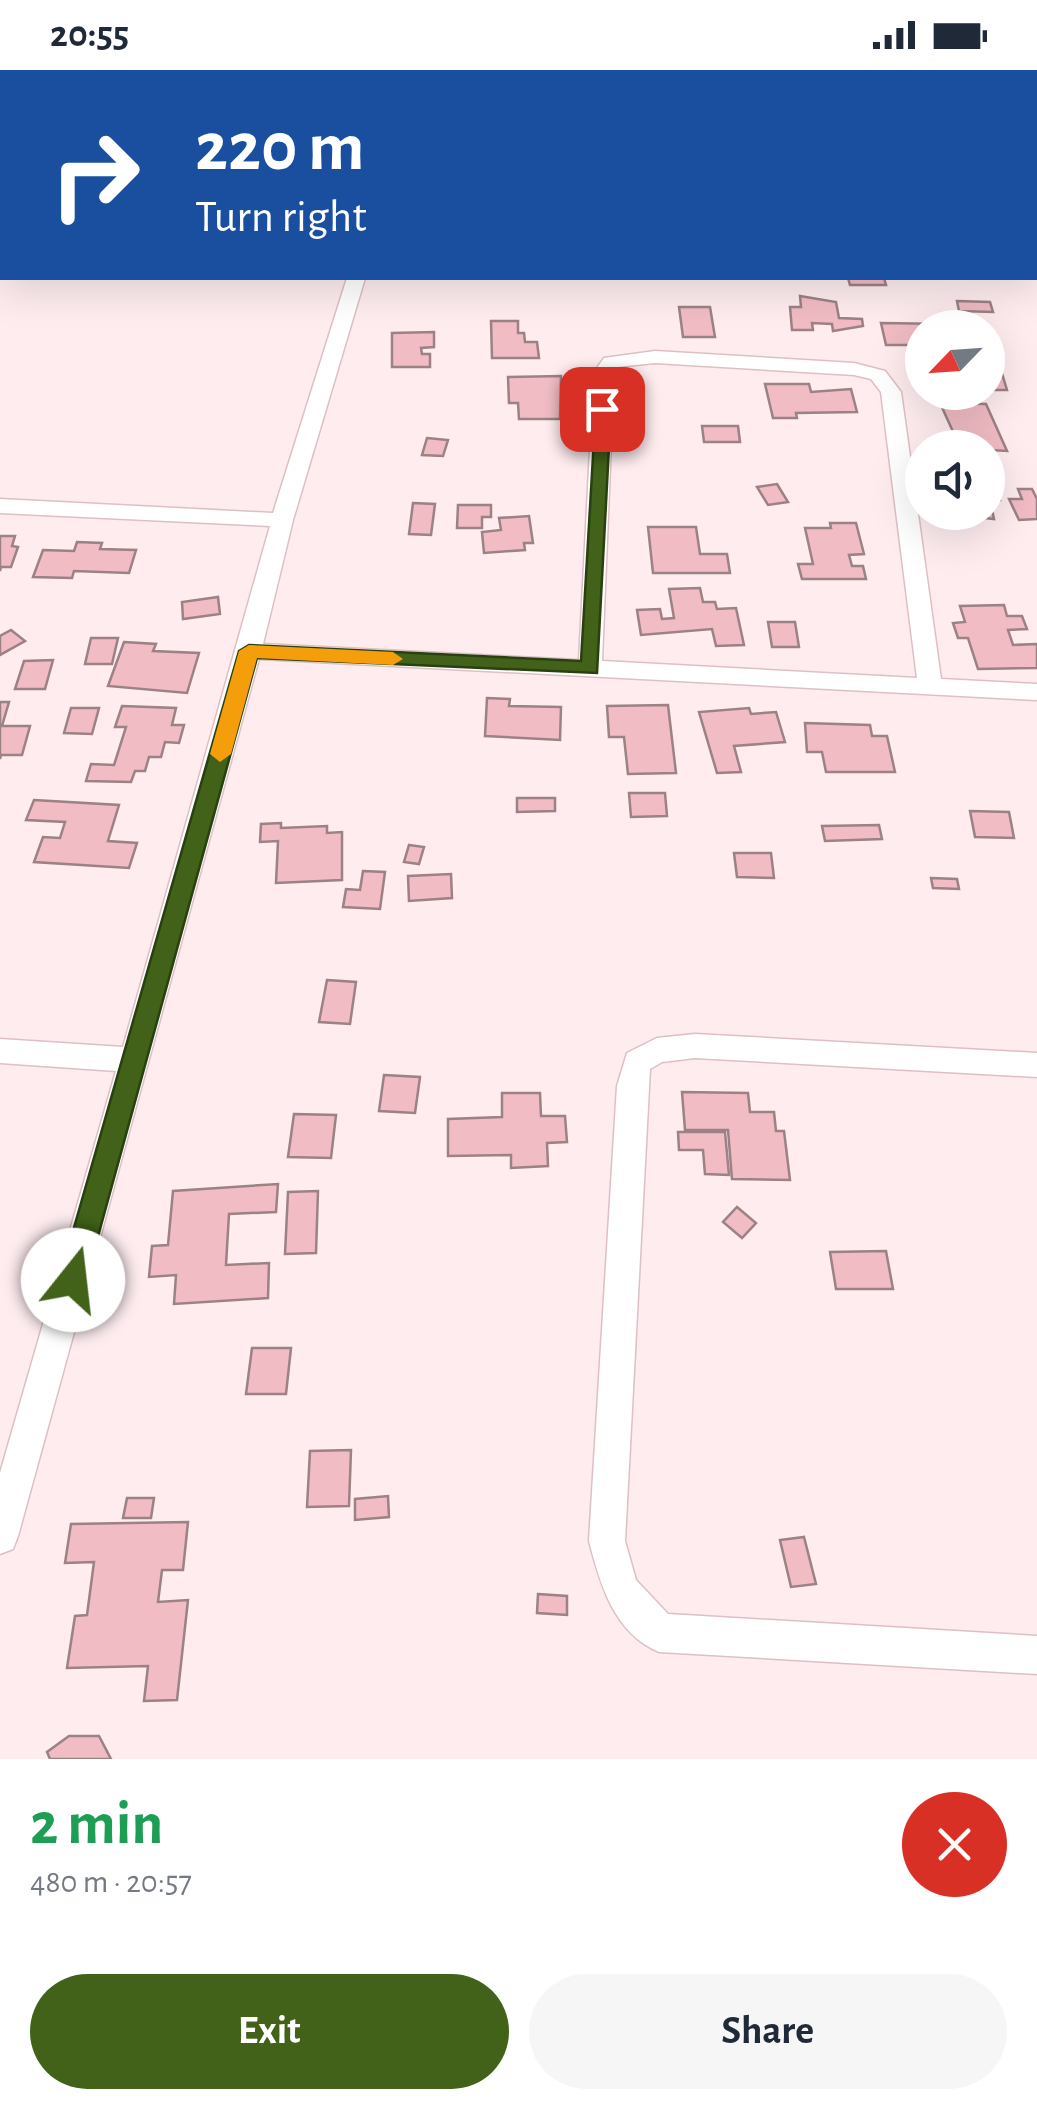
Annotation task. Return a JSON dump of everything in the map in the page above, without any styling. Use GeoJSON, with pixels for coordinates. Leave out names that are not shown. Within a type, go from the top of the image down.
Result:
{"type":"FeatureCollection","features":[{"type":"Feature","properties":{"kind":"street"},"geometry":{"type":"LineString","coordinates":[[0,1536],[249,651],[282,520],[355,280]]}},
{"type":"Feature","properties":{"kind":"street"},"geometry":{"type":"LineString","coordinates":[[590,668],[604,372],[611,362],[655,357],[854,369],[878,376],[892,392],[930,686]]}},
{"type":"Feature","properties":{"kind":"street"},"geometry":{"type":"LineString","coordinates":[[0,506],[282,520]]}},
{"type":"Feature","properties":{"kind":"street"},"geometry":{"type":"LineString","coordinates":[[249,651],[1037,692]]}},
{"type":"Feature","properties":{"kind":"street"},"geometry":{"type":"LineString","coordinates":[[1037,1065],[695,1046],[657,1050],[637,1062],[632,1086],[607,1542],[620,1590],[659,1632],[1037,1655]]}},
{"type":"Feature","properties":{"kind":"street"},"geometry":{"type":"LineString","coordinates":[[0,1051],[135,1060]]}},
{"type":"Feature","properties":{"kind":"building"},"geometry":{"type":"Polygon","coordinates":[[[849,280],[885,280],[886,285],[850,285],[849,280]]]}},
{"type":"Feature","properties":{"kind":"building"},"geometry":{"type":"Polygon","coordinates":[[[800,296],[836,302],[839,318],[862,319],[863,326],[833,331],[832,324],[812,323],[813,330],[792,330],[790,307],[801,307],[800,296]]]}},
{"type":"Feature","properties":{"kind":"building"},"geometry":{"type":"Polygon","coordinates":[[[957,301],[990,302],[992,310],[959,310],[957,301]]]}},
{"type":"Feature","properties":{"kind":"building"},"geometry":{"type":"Polygon","coordinates":[[[679,307],[710,307],[715,337],[683,337],[679,307]]]}},
{"type":"Feature","properties":{"kind":"building"},"geometry":{"type":"Polygon","coordinates":[[[491,321],[518,321],[518,333],[524,333],[525,342],[537,342],[539,358],[492,358],[491,321]]]}},
{"type":"Feature","properties":{"kind":"building"},"geometry":{"type":"Polygon","coordinates":[[[881,323],[905,323],[905,345],[886,345],[881,323]]]}},
{"type":"Feature","properties":{"kind":"building"},"geometry":{"type":"Polygon","coordinates":[[[434,332],[434,347],[421,348],[422,354],[430,354],[430,367],[392,367],[392,333],[434,332]]]}},
{"type":"Feature","properties":{"kind":"building"},"geometry":{"type":"Polygon","coordinates":[[[561,376],[560,419],[519,419],[518,403],[509,403],[508,377],[561,376]]]}},
{"type":"Feature","properties":{"kind":"building"},"geometry":{"type":"Polygon","coordinates":[[[765,384],[809,384],[811,392],[851,389],[857,412],[796,413],[797,418],[773,418],[765,384]]]}},
{"type":"Feature","properties":{"kind":"building"},"geometry":{"type":"Polygon","coordinates":[[[943,410],[989,410],[998,430],[952,430],[943,410]]]}},
{"type":"Feature","properties":{"kind":"building"},"geometry":{"type":"Polygon","coordinates":[[[702,426],[738,426],[740,442],[704,442],[702,426]]]}},
{"type":"Feature","properties":{"kind":"building"},"geometry":{"type":"Polygon","coordinates":[[[427,438],[448,440],[443,456],[422,455],[427,438]]]}},
{"type":"Feature","properties":{"kind":"building"},"geometry":{"type":"Polygon","coordinates":[[[777,484],[788,502],[768,505],[757,487],[777,484]]]}},
{"type":"Feature","properties":{"kind":"building"},"geometry":{"type":"Polygon","coordinates":[[[1018,489],[1032,489],[1037,499],[1037,519],[1019,520],[1009,499],[1022,499],[1018,489]]]}},
{"type":"Feature","properties":{"kind":"building"},"geometry":{"type":"Polygon","coordinates":[[[413,503],[435,504],[431,535],[409,534],[413,503]]]}},
{"type":"Feature","properties":{"kind":"building"},"geometry":{"type":"Polygon","coordinates":[[[458,505],[491,505],[491,517],[482,517],[482,528],[457,528],[458,505]]]}},
{"type":"Feature","properties":{"kind":"building"},"geometry":{"type":"Polygon","coordinates":[[[529,516],[533,543],[524,543],[525,550],[484,553],[482,532],[501,530],[499,518],[529,516]]]}},
{"type":"Feature","properties":{"kind":"building"},"geometry":{"type":"Polygon","coordinates":[[[830,523],[856,523],[864,554],[849,555],[852,566],[863,566],[866,579],[802,579],[798,564],[813,564],[805,528],[831,528],[830,523]]]}},
{"type":"Feature","properties":{"kind":"building"},"geometry":{"type":"Polygon","coordinates":[[[648,527],[696,527],[700,554],[727,554],[730,573],[653,573],[648,527]]]}},
{"type":"Feature","properties":{"kind":"building"},"geometry":{"type":"Polygon","coordinates":[[[0,536],[15,536],[12,546],[18,547],[11,567],[1,567],[0,571],[0,536]]]}},
{"type":"Feature","properties":{"kind":"building"},"geometry":{"type":"Polygon","coordinates":[[[77,542],[102,543],[100,549],[136,550],[129,573],[74,571],[72,578],[33,577],[43,550],[74,551],[77,542]]]}},
{"type":"Feature","properties":{"kind":"building"},"geometry":{"type":"Polygon","coordinates":[[[700,588],[703,602],[715,602],[717,609],[736,608],[744,645],[716,646],[712,629],[641,635],[637,610],[660,609],[662,619],[674,618],[669,589],[700,588]]]}},
{"type":"Feature","properties":{"kind":"building"},"geometry":{"type":"Polygon","coordinates":[[[218,597],[220,614],[183,619],[182,602],[218,597]]]}},
{"type":"Feature","properties":{"kind":"building"},"geometry":{"type":"Polygon","coordinates":[[[1004,605],[1007,616],[1022,616],[1027,629],[1008,630],[1013,645],[1037,644],[1037,668],[978,669],[968,638],[958,638],[953,623],[965,622],[960,606],[1004,605]]]}},
{"type":"Feature","properties":{"kind":"building"},"geometry":{"type":"Polygon","coordinates":[[[768,622],[795,622],[799,647],[772,647],[768,622]]]}},
{"type":"Feature","properties":{"kind":"building"},"geometry":{"type":"Polygon","coordinates":[[[11,630],[25,641],[0,655],[0,636],[11,630]]]}},
{"type":"Feature","properties":{"kind":"building"},"geometry":{"type":"Polygon","coordinates":[[[91,638],[118,638],[112,664],[85,664],[91,638]]]}},
{"type":"Feature","properties":{"kind":"building"},"geometry":{"type":"Polygon","coordinates":[[[124,642],[156,644],[153,651],[199,653],[187,693],[108,686],[124,642]]]}},
{"type":"Feature","properties":{"kind":"building"},"geometry":{"type":"Polygon","coordinates":[[[53,660],[45,689],[15,689],[24,661],[53,660]]]}},
{"type":"Feature","properties":{"kind":"building"},"geometry":{"type":"Polygon","coordinates":[[[487,698],[510,699],[509,706],[561,707],[560,740],[485,736],[487,698]]]}},
{"type":"Feature","properties":{"kind":"building"},"geometry":{"type":"Polygon","coordinates":[[[0,702],[9,702],[2,726],[30,726],[22,755],[1,755],[0,759],[0,702]]]}},
{"type":"Feature","properties":{"kind":"building"},"geometry":{"type":"Polygon","coordinates":[[[668,705],[676,773],[628,774],[624,737],[609,737],[607,706],[668,705]]]}},
{"type":"Feature","properties":{"kind":"building"},"geometry":{"type":"Polygon","coordinates":[[[122,706],[176,708],[172,725],[184,725],[179,743],[165,742],[161,757],[149,757],[145,771],[135,771],[131,782],[86,781],[91,764],[114,765],[126,727],[115,727],[122,706]]]}},
{"type":"Feature","properties":{"kind":"building"},"geometry":{"type":"Polygon","coordinates":[[[71,708],[99,708],[92,734],[64,733],[71,708]]]}},
{"type":"Feature","properties":{"kind":"building"},"geometry":{"type":"Polygon","coordinates":[[[749,708],[751,714],[776,712],[785,742],[734,746],[741,772],[717,773],[699,712],[749,708]]]}},
{"type":"Feature","properties":{"kind":"building"},"geometry":{"type":"Polygon","coordinates":[[[805,723],[870,725],[872,736],[887,736],[895,772],[826,772],[822,752],[807,752],[805,723]]]}},
{"type":"Feature","properties":{"kind":"building"},"geometry":{"type":"Polygon","coordinates":[[[629,793],[665,793],[667,816],[631,817],[629,793]]]}},
{"type":"Feature","properties":{"kind":"building"},"geometry":{"type":"Polygon","coordinates":[[[517,798],[555,798],[555,811],[517,812],[517,798]]]}},
{"type":"Feature","properties":{"kind":"building"},"geometry":{"type":"Polygon","coordinates":[[[34,800],[119,805],[108,841],[137,843],[129,868],[34,862],[43,837],[60,838],[65,822],[26,820],[34,800]]]}},
{"type":"Feature","properties":{"kind":"building"},"geometry":{"type":"Polygon","coordinates":[[[970,811],[1009,812],[1014,838],[975,837],[970,811]]]}},
{"type":"Feature","properties":{"kind":"building"},"geometry":{"type":"Polygon","coordinates":[[[281,823],[281,828],[327,826],[327,833],[342,832],[342,880],[276,883],[278,841],[260,842],[261,824],[281,823]]]}},
{"type":"Feature","properties":{"kind":"building"},"geometry":{"type":"Polygon","coordinates":[[[879,825],[882,839],[825,841],[822,826],[879,825]]]}},
{"type":"Feature","properties":{"kind":"building"},"geometry":{"type":"Polygon","coordinates":[[[409,845],[424,847],[419,864],[404,862],[409,845]]]}},
{"type":"Feature","properties":{"kind":"building"},"geometry":{"type":"Polygon","coordinates":[[[734,853],[771,853],[774,878],[737,877],[734,853]]]}},
{"type":"Feature","properties":{"kind":"building"},"geometry":{"type":"Polygon","coordinates":[[[363,871],[385,872],[380,909],[343,907],[346,889],[360,890],[363,871]]]}},
{"type":"Feature","properties":{"kind":"building"},"geometry":{"type":"Polygon","coordinates":[[[451,874],[452,898],[409,901],[408,876],[451,874]]]}},
{"type":"Feature","properties":{"kind":"building"},"geometry":{"type":"Polygon","coordinates":[[[931,878],[957,879],[959,889],[933,888],[931,878]]]}},
{"type":"Feature","properties":{"kind":"building"},"geometry":{"type":"Polygon","coordinates":[[[327,980],[356,982],[350,1024],[319,1022],[327,980]]]}},
{"type":"Feature","properties":{"kind":"building"},"geometry":{"type":"Polygon","coordinates":[[[384,1075],[420,1077],[415,1113],[379,1111],[384,1075]]]}},
{"type":"Feature","properties":{"kind":"building"},"geometry":{"type":"Polygon","coordinates":[[[682,1092],[748,1093],[750,1112],[774,1112],[776,1131],[784,1131],[790,1180],[732,1179],[728,1130],[685,1130],[682,1092]]]}},
{"type":"Feature","properties":{"kind":"building"},"geometry":{"type":"Polygon","coordinates":[[[502,1093],[540,1093],[541,1116],[565,1116],[567,1142],[547,1143],[548,1166],[511,1168],[511,1155],[448,1156],[448,1119],[502,1117],[502,1093]]]}},
{"type":"Feature","properties":{"kind":"building"},"geometry":{"type":"Polygon","coordinates":[[[294,1114],[336,1115],[331,1158],[288,1157],[294,1114]]]}},
{"type":"Feature","properties":{"kind":"building"},"geometry":{"type":"Polygon","coordinates":[[[678,1132],[725,1132],[729,1175],[705,1174],[703,1150],[679,1150],[678,1132]]]}},
{"type":"Feature","properties":{"kind":"building"},"geometry":{"type":"Polygon","coordinates":[[[278,1184],[276,1212],[229,1214],[226,1265],[269,1263],[268,1298],[174,1304],[176,1275],[149,1277],[152,1246],[168,1245],[173,1191],[278,1184]]]}},
{"type":"Feature","properties":{"kind":"building"},"geometry":{"type":"Polygon","coordinates":[[[318,1191],[316,1253],[285,1254],[288,1192],[318,1191]]]}},
{"type":"Feature","properties":{"kind":"building"},"geometry":{"type":"Polygon","coordinates":[[[737,1207],[756,1223],[742,1238],[723,1222],[737,1207]]]}},
{"type":"Feature","properties":{"kind":"building"},"geometry":{"type":"Polygon","coordinates":[[[886,1251],[893,1289],[836,1289],[830,1252],[886,1251]]]}},
{"type":"Feature","properties":{"kind":"building"},"geometry":{"type":"Polygon","coordinates":[[[252,1348],[291,1348],[286,1394],[246,1394],[252,1348]]]}},
{"type":"Feature","properties":{"kind":"building"},"geometry":{"type":"Polygon","coordinates":[[[351,1450],[349,1506],[307,1507],[310,1451],[351,1450]]]}},
{"type":"Feature","properties":{"kind":"building"},"geometry":{"type":"Polygon","coordinates":[[[388,1496],[389,1517],[355,1520],[355,1499],[388,1496]]]}},
{"type":"Feature","properties":{"kind":"building"},"geometry":{"type":"Polygon","coordinates":[[[127,1498],[154,1498],[151,1518],[123,1518],[127,1498]]]}},
{"type":"Feature","properties":{"kind":"building"},"geometry":{"type":"Polygon","coordinates":[[[188,1522],[183,1570],[162,1570],[158,1602],[188,1600],[177,1700],[144,1701],[148,1666],[67,1668],[75,1616],[87,1615],[94,1562],[65,1563],[71,1524],[188,1522]]]}},
{"type":"Feature","properties":{"kind":"building"},"geometry":{"type":"Polygon","coordinates":[[[804,1537],[816,1584],[791,1587],[780,1540],[804,1537]]]}},
{"type":"Feature","properties":{"kind":"building"},"geometry":{"type":"Polygon","coordinates":[[[538,1594],[567,1596],[567,1615],[537,1613],[538,1594]]]}},
{"type":"Feature","properties":{"kind":"building"},"geometry":{"type":"Polygon","coordinates":[[[69,1736],[99,1736],[111,1759],[50,1759],[47,1752],[69,1736]]]}},
{"type":"Feature","properties":{"kind":"slow traffic"},"geometry":{"type":"LineString","coordinates":[[220,754],[249,651],[393,659]]}},
{"type":"Feature","properties":{"kind":"route"},"geometry":{"type":"LineString","coordinates":[[73,1280],[249,651],[590,668],[602,409]]}}]}
